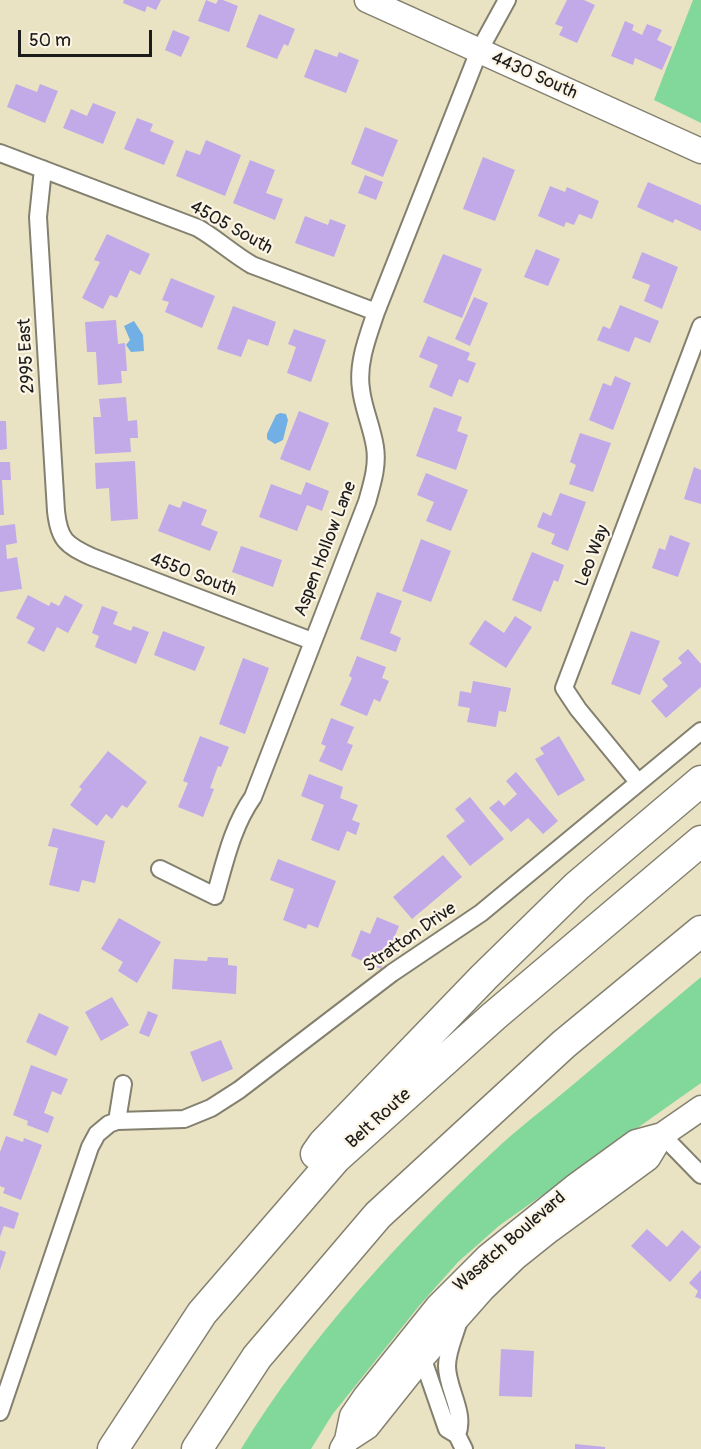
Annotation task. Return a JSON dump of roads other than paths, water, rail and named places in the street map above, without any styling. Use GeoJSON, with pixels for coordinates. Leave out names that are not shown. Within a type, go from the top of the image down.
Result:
{"type":"FeatureCollection","features":[{"type":"Feature","properties":{"kind":"highway"},"geometry":{"type":"LineString","coordinates":[[202,1313],[322,1144],[484,977],[577,886],[701,781]]}},
{"type":"Feature","properties":{"kind":"highway","name":"Belt Route"},"geometry":{"type":"LineString","coordinates":[[112,1449],[202,1313],[336,1158],[494,1016],[701,842]]}},
{"type":"Feature","properties":{"kind":"highway"},"geometry":{"type":"LineString","coordinates":[[197,1449],[257,1357],[378,1215],[564,1044],[701,931]]}},
{"type":"Feature","properties":{"kind":"street","name":"4430 South"},"geometry":{"type":"LineString","coordinates":[[367,0],[701,151]]}},
{"type":"Feature","properties":{"kind":"street","name":"Aspen Hollow Lane"},"geometry":{"type":"LineString","coordinates":[[160,869],[215,896],[232,838],[253,797],[367,502],[374,477],[375,449],[360,388],[361,364],[376,312],[479,51],[507,0]]}},
{"type":"Feature","properties":{"kind":"street","name":"4505 South"},"geometry":{"type":"LineString","coordinates":[[0,153],[198,228],[217,239],[235,256],[252,265],[376,312]]}},
{"type":"Feature","properties":{"kind":"street","name":"2995 East"},"geometry":{"type":"LineString","coordinates":[[43,169],[38,217],[56,511],[58,527],[63,539]]}},
{"type":"Feature","properties":{"kind":"street","name":"Leo Way"},"geometry":{"type":"LineString","coordinates":[[638,782],[578,710],[564,688],[701,326]]}},
{"type":"Feature","properties":{"kind":"street","name":"4550 South"},"geometry":{"type":"LineString","coordinates":[[63,539],[74,548],[92,556],[312,641]]}},
{"type":"Feature","properties":{"kind":"street","name":"Stratton Drive"},"geometry":{"type":"LineString","coordinates":[[117,1121],[184,1119],[211,1108],[239,1090],[392,974],[481,913],[701,731]]}},
{"type":"Feature","properties":{"kind":"street"},"geometry":{"type":"LineString","coordinates":[[0,1412],[90,1147],[102,1128],[117,1121],[123,1084]]}},
{"type":"Feature","properties":{"kind":"street","name":"Wasatch Boulevard"},"geometry":{"type":"LineString","coordinates":[[345,1444],[367,1426],[418,1347],[438,1306],[463,1280],[516,1232],[636,1142],[662,1135],[701,1108]]}},
{"type":"Feature","properties":{"kind":"street"},"geometry":{"type":"LineString","coordinates":[[662,1135],[701,1175]]}},
{"type":"Feature","properties":{"kind":"street","name":"Wasatch Boulevard"},"geometry":{"type":"LineString","coordinates":[[418,1347],[462,1312],[515,1258],[648,1158],[662,1135]]}},
{"type":"Feature","properties":{"kind":"street"},"geometry":{"type":"LineString","coordinates":[[460,1442],[461,1425],[447,1367],[448,1352],[462,1312]]}},
{"type":"Feature","properties":{"kind":"street"},"geometry":{"type":"LineString","coordinates":[[418,1347],[447,1429],[460,1442]]}},
{"type":"Feature","properties":{"kind":"water"},"geometry":{"type":"Polygon","coordinates":[[[134,321],[143,335],[144,351],[131,352],[126,345],[130,340],[124,326],[134,321]]]}},
{"type":"Feature","properties":{"kind":"water"},"geometry":{"type":"Polygon","coordinates":[[[286,414],[288,420],[283,440],[275,444],[267,439],[267,434],[276,415],[286,414]]]}}]}
